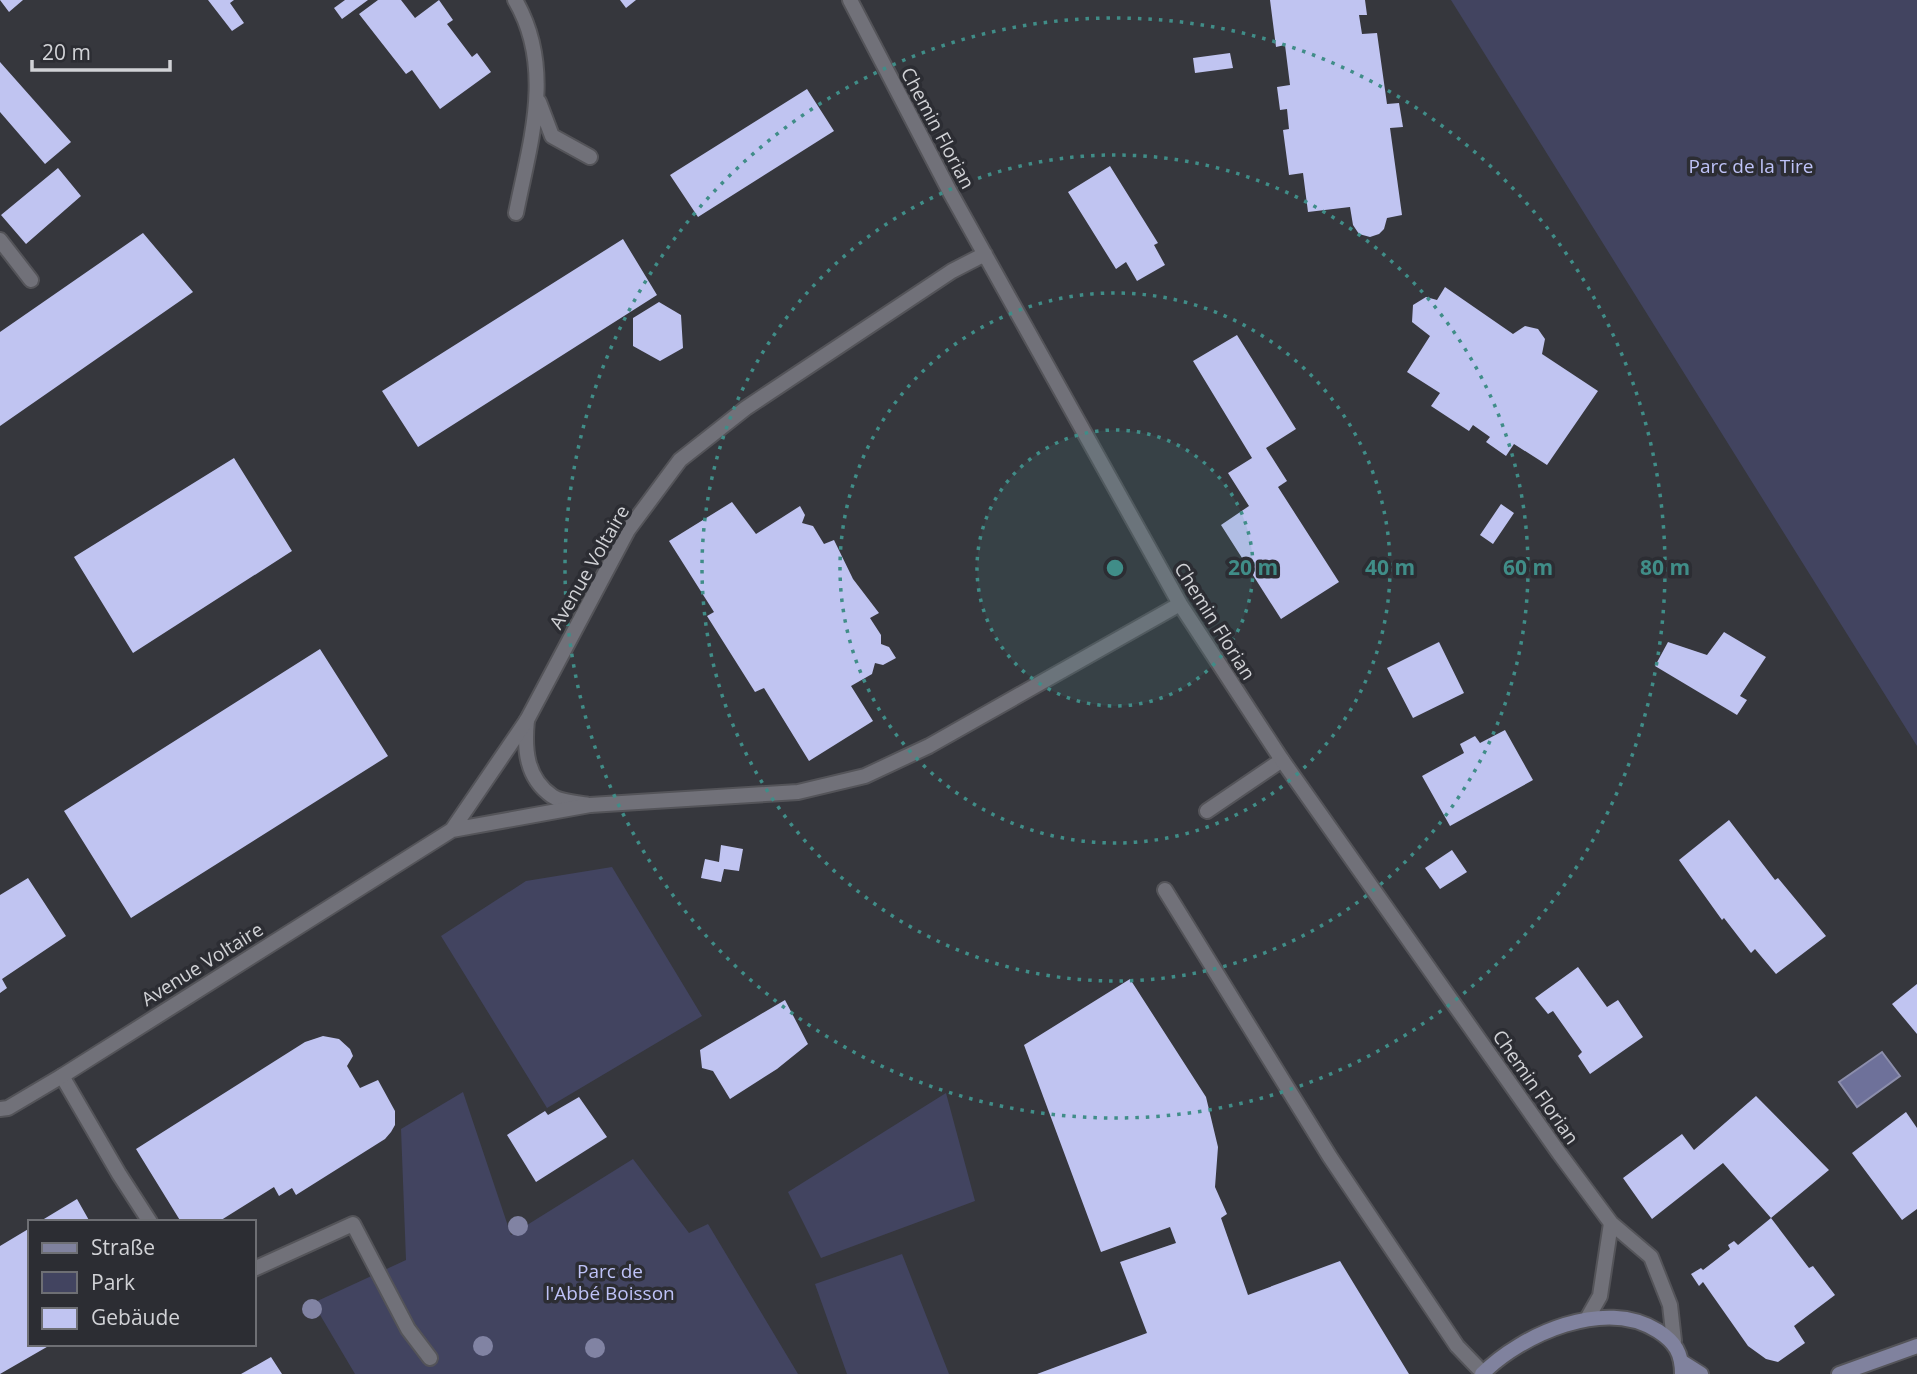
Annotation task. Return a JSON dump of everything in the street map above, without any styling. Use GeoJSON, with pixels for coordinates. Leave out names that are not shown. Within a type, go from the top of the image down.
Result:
{"type":"FeatureCollection","features":[{"type":"Feature","properties":{"kind":"main road"},"geometry":{"type":"LineString","coordinates":[[1483,1374],[1508,1352],[1587,1319],[1620,1317],[1650,1325],[1674,1341],[1682,1368],[1701,1374]]}},
{"type":"Feature","properties":{"kind":"main road"},"geometry":{"type":"LineString","coordinates":[[1839,1374],[1917,1346]]}},
{"type":"Feature","properties":{"kind":"street"},"geometry":{"type":"LineString","coordinates":[[515,0],[532,41],[538,101],[552,136],[590,157]]}},
{"type":"Feature","properties":{"kind":"street","name":"Chemin Florian"},"geometry":{"type":"LineString","coordinates":[[850,0],[985,254],[1180,604],[1282,760],[1611,1223],[1651,1257],[1671,1305],[1674,1341]]}},
{"type":"Feature","properties":{"kind":"street"},"geometry":{"type":"LineString","coordinates":[[516,214],[538,101]]}},
{"type":"Feature","properties":{"kind":"street"},"geometry":{"type":"LineString","coordinates":[[0,240],[31,280]]}},
{"type":"Feature","properties":{"kind":"street","name":"Avenue Voltaire"},"geometry":{"type":"LineString","coordinates":[[452,830],[527,720],[628,530],[688,451],[746,408],[952,271],[985,254]]}},
{"type":"Feature","properties":{"kind":"street","name":"Avenue Voltaire"},"geometry":{"type":"LineString","coordinates":[[3,1113],[452,830],[590,805],[798,792],[865,776],[929,746],[1180,604]]}},
{"type":"Feature","properties":{"kind":"street"},"geometry":{"type":"LineString","coordinates":[[527,720],[524,748],[532,775],[553,797],[590,805]]}},
{"type":"Feature","properties":{"kind":"street"},"geometry":{"type":"LineString","coordinates":[[1207,811],[1282,760]]}},
{"type":"Feature","properties":{"kind":"street"},"geometry":{"type":"LineString","coordinates":[[1164,890],[1330,1157],[1457,1346],[1483,1374]]}},
{"type":"Feature","properties":{"kind":"street"},"geometry":{"type":"LineString","coordinates":[[62,1076],[149,1220]]}},
{"type":"Feature","properties":{"kind":"street"},"geometry":{"type":"LineString","coordinates":[[1587,1319],[1600,1296],[1611,1223]]}},
{"type":"Feature","properties":{"kind":"street"},"geometry":{"type":"LineString","coordinates":[[256,1268],[353,1224],[408,1329],[430,1358]]}},
{"type":"Feature","properties":{"kind":"green space","name":"Parc de la Tire"},"geometry":{"type":"Polygon","coordinates":[[[1451,0],[1917,0],[1917,746],[1451,0]]]}},
{"type":"Feature","properties":{"kind":"green space"},"geometry":{"type":"Polygon","coordinates":[[[612,867],[702,1016],[547,1108],[441,936],[526,881],[612,867]]]}},
{"type":"Feature","properties":{"kind":"green space","name":"Parc de l'Abbé Boisson"},"geometry":{"type":"Polygon","coordinates":[[[463,1092],[511,1235],[633,1159],[689,1233],[708,1224],[798,1374],[355,1374],[313,1303],[406,1260],[401,1129],[463,1092]]]}},
{"type":"Feature","properties":{"kind":"green space"},"geometry":{"type":"Polygon","coordinates":[[[946,1093],[975,1201],[821,1258],[788,1192],[946,1093]]]}},
{"type":"Feature","properties":{"kind":"green space"},"geometry":{"type":"Polygon","coordinates":[[[902,1254],[949,1374],[847,1374],[815,1284],[902,1254]]]}},
{"type":"Feature","properties":{"kind":"shaded area"},"geometry":{"type":"Polygon","coordinates":[[[1882,1052],[1900,1076],[1857,1107],[1839,1082],[1882,1052]]]}},
{"type":"Feature","properties":{"kind":"building"},"geometry":{"type":"Polygon","coordinates":[[[0,0],[23,0],[9,12],[0,0]]]}},
{"type":"Feature","properties":{"kind":"building"},"geometry":{"type":"Polygon","coordinates":[[[208,0],[234,0],[230,3],[244,23],[232,31],[208,0]]]}},
{"type":"Feature","properties":{"kind":"building"},"geometry":{"type":"Polygon","coordinates":[[[345,0],[368,0],[342,19],[334,8],[345,0]]]}},
{"type":"Feature","properties":{"kind":"building"},"geometry":{"type":"Polygon","coordinates":[[[378,0],[401,0],[415,18],[439,0],[453,20],[447,24],[472,57],[477,53],[491,72],[440,109],[412,70],[406,74],[359,14],[378,0]]]}},
{"type":"Feature","properties":{"kind":"building"},"geometry":{"type":"Polygon","coordinates":[[[620,0],[636,0],[626,8],[620,0]]]}},
{"type":"Feature","properties":{"kind":"building"},"geometry":{"type":"Polygon","coordinates":[[[1270,0],[1365,0],[1367,15],[1359,15],[1362,34],[1377,33],[1387,104],[1399,103],[1403,127],[1390,128],[1402,215],[1387,218],[1384,229],[1379,234],[1370,237],[1359,234],[1353,225],[1350,207],[1308,212],[1303,173],[1289,175],[1283,130],[1289,129],[1287,109],[1280,110],[1277,87],[1290,85],[1285,45],[1276,47],[1270,0]]]}},
{"type":"Feature","properties":{"kind":"building"},"geometry":{"type":"Polygon","coordinates":[[[1230,53],[1233,68],[1195,73],[1193,58],[1230,53]]]}},
{"type":"Feature","properties":{"kind":"building"},"geometry":{"type":"Polygon","coordinates":[[[0,62],[71,142],[45,164],[0,112],[0,62]]]}},
{"type":"Feature","properties":{"kind":"building"},"geometry":{"type":"Polygon","coordinates":[[[807,89],[834,131],[698,217],[670,175],[807,89]]]}},
{"type":"Feature","properties":{"kind":"building"},"geometry":{"type":"Polygon","coordinates":[[[1110,166],[1158,243],[1154,245],[1165,265],[1137,281],[1126,262],[1116,269],[1068,192],[1110,166]]]}},
{"type":"Feature","properties":{"kind":"building"},"geometry":{"type":"Polygon","coordinates":[[[58,168],[81,196],[26,244],[1,215],[58,168]]]}},
{"type":"Feature","properties":{"kind":"building"},"geometry":{"type":"Polygon","coordinates":[[[143,233],[193,292],[0,426],[0,332],[143,233]]]}},
{"type":"Feature","properties":{"kind":"building"},"geometry":{"type":"Polygon","coordinates":[[[623,239],[657,295],[418,447],[382,391],[623,239]]]}},
{"type":"Feature","properties":{"kind":"building"},"geometry":{"type":"Polygon","coordinates":[[[1445,287],[1513,334],[1525,326],[1538,329],[1545,339],[1542,354],[1598,391],[1547,465],[1514,444],[1506,456],[1486,442],[1490,437],[1473,425],[1469,431],[1431,406],[1440,393],[1407,372],[1430,336],[1412,322],[1413,305],[1426,297],[1437,300],[1445,287]]]}},
{"type":"Feature","properties":{"kind":"building"},"geometry":{"type":"Polygon","coordinates":[[[659,302],[681,315],[683,348],[660,361],[633,346],[633,318],[659,302]]]}},
{"type":"Feature","properties":{"kind":"building"},"geometry":{"type":"Polygon","coordinates":[[[1237,335],[1296,429],[1266,448],[1287,481],[1278,487],[1339,582],[1281,619],[1221,525],[1249,506],[1228,473],[1252,458],[1193,361],[1237,335]]]}},
{"type":"Feature","properties":{"kind":"building"},"geometry":{"type":"Polygon","coordinates":[[[234,458],[292,551],[133,653],[74,557],[234,458]]]}},
{"type":"Feature","properties":{"kind":"building"},"geometry":{"type":"Polygon","coordinates":[[[732,502],[756,534],[800,506],[805,515],[802,523],[813,526],[824,544],[834,540],[853,579],[879,613],[870,618],[881,635],[881,644],[889,647],[896,658],[883,665],[875,663],[872,674],[851,686],[873,721],[809,761],[764,688],[755,692],[707,616],[714,612],[669,541],[732,502]]]}},
{"type":"Feature","properties":{"kind":"building"},"geometry":{"type":"Polygon","coordinates":[[[1501,504],[1514,513],[1493,544],[1480,535],[1501,504]]]}},
{"type":"Feature","properties":{"kind":"building"},"geometry":{"type":"Polygon","coordinates":[[[1724,632],[1766,657],[1740,696],[1747,700],[1737,715],[1655,666],[1668,642],[1707,655],[1724,632]]]}},
{"type":"Feature","properties":{"kind":"building"},"geometry":{"type":"Polygon","coordinates":[[[1439,642],[1464,693],[1413,718],[1387,668],[1439,642]]]}},
{"type":"Feature","properties":{"kind":"building"},"geometry":{"type":"Polygon","coordinates":[[[320,649],[388,756],[131,918],[64,811],[320,649]]]}},
{"type":"Feature","properties":{"kind":"building"},"geometry":{"type":"Polygon","coordinates":[[[1505,730],[1533,780],[1450,826],[1422,776],[1464,753],[1460,744],[1475,736],[1480,743],[1505,730]]]}},
{"type":"Feature","properties":{"kind":"building"},"geometry":{"type":"Polygon","coordinates":[[[1729,820],[1775,880],[1778,878],[1826,936],[1776,974],[1755,949],[1751,953],[1724,918],[1722,920],[1679,860],[1729,820]]]}},
{"type":"Feature","properties":{"kind":"building"},"geometry":{"type":"Polygon","coordinates":[[[721,845],[743,849],[739,871],[724,869],[721,882],[701,878],[705,859],[719,862],[721,845]]]}},
{"type":"Feature","properties":{"kind":"building"},"geometry":{"type":"Polygon","coordinates":[[[1452,850],[1467,872],[1440,889],[1425,868],[1452,850]]]}},
{"type":"Feature","properties":{"kind":"building"},"geometry":{"type":"Polygon","coordinates":[[[28,878],[66,936],[2,979],[7,988],[0,993],[0,895],[28,878]]]}},
{"type":"Feature","properties":{"kind":"building"},"geometry":{"type":"Polygon","coordinates":[[[1578,967],[1607,1007],[1618,1000],[1643,1037],[1590,1074],[1578,1056],[1582,1052],[1553,1011],[1548,1014],[1535,998],[1578,967]]]}},
{"type":"Feature","properties":{"kind":"building"},"geometry":{"type":"Polygon","coordinates":[[[1130,979],[1206,1097],[1218,1147],[1215,1187],[1227,1214],[1221,1218],[1248,1295],[1340,1261],[1409,1374],[1037,1374],[1147,1333],[1120,1262],[1176,1243],[1170,1227],[1101,1252],[1024,1045],[1130,979]]]}},
{"type":"Feature","properties":{"kind":"building"},"geometry":{"type":"Polygon","coordinates":[[[1917,984],[1917,1034],[1892,1004],[1917,984]]]}},
{"type":"Feature","properties":{"kind":"building"},"geometry":{"type":"Polygon","coordinates":[[[785,1000],[808,1044],[777,1069],[730,1099],[713,1071],[702,1068],[700,1050],[785,1000]]]}},
{"type":"Feature","properties":{"kind":"building"},"geometry":{"type":"Polygon","coordinates":[[[323,1036],[339,1039],[350,1049],[353,1056],[347,1066],[360,1088],[378,1080],[395,1111],[395,1125],[391,1132],[385,1139],[296,1195],[292,1188],[279,1196],[274,1187],[221,1220],[180,1220],[136,1149],[305,1042],[323,1036]]]}},
{"type":"Feature","properties":{"kind":"building"},"geometry":{"type":"Polygon","coordinates":[[[1756,1096],[1829,1170],[1771,1218],[1723,1163],[1652,1219],[1623,1178],[1682,1134],[1694,1150],[1756,1096]]]}},
{"type":"Feature","properties":{"kind":"building"},"geometry":{"type":"Polygon","coordinates":[[[579,1097],[607,1137],[536,1182],[507,1135],[545,1111],[548,1115],[579,1097]]]}},
{"type":"Feature","properties":{"kind":"building"},"geometry":{"type":"Polygon","coordinates":[[[1906,1112],[1917,1128],[1917,1209],[1902,1220],[1852,1153],[1906,1112]]]}},
{"type":"Feature","properties":{"kind":"building"},"geometry":{"type":"Polygon","coordinates":[[[77,1199],[89,1220],[42,1220],[77,1199]]]}},
{"type":"Feature","properties":{"kind":"building"},"geometry":{"type":"Polygon","coordinates":[[[1771,1218],[1809,1268],[1813,1266],[1835,1295],[1794,1326],[1805,1343],[1778,1362],[1766,1359],[1748,1346],[1703,1282],[1699,1286],[1691,1274],[1701,1268],[1703,1270],[1730,1249],[1728,1245],[1734,1241],[1738,1245],[1771,1218]]]}},
{"type":"Feature","properties":{"kind":"building"},"geometry":{"type":"Polygon","coordinates":[[[28,1229],[28,1346],[49,1346],[0,1374],[0,1246],[28,1229]]]}},
{"type":"Feature","properties":{"kind":"building"},"geometry":{"type":"Polygon","coordinates":[[[271,1357],[282,1374],[241,1374],[271,1357]]]}}]}
